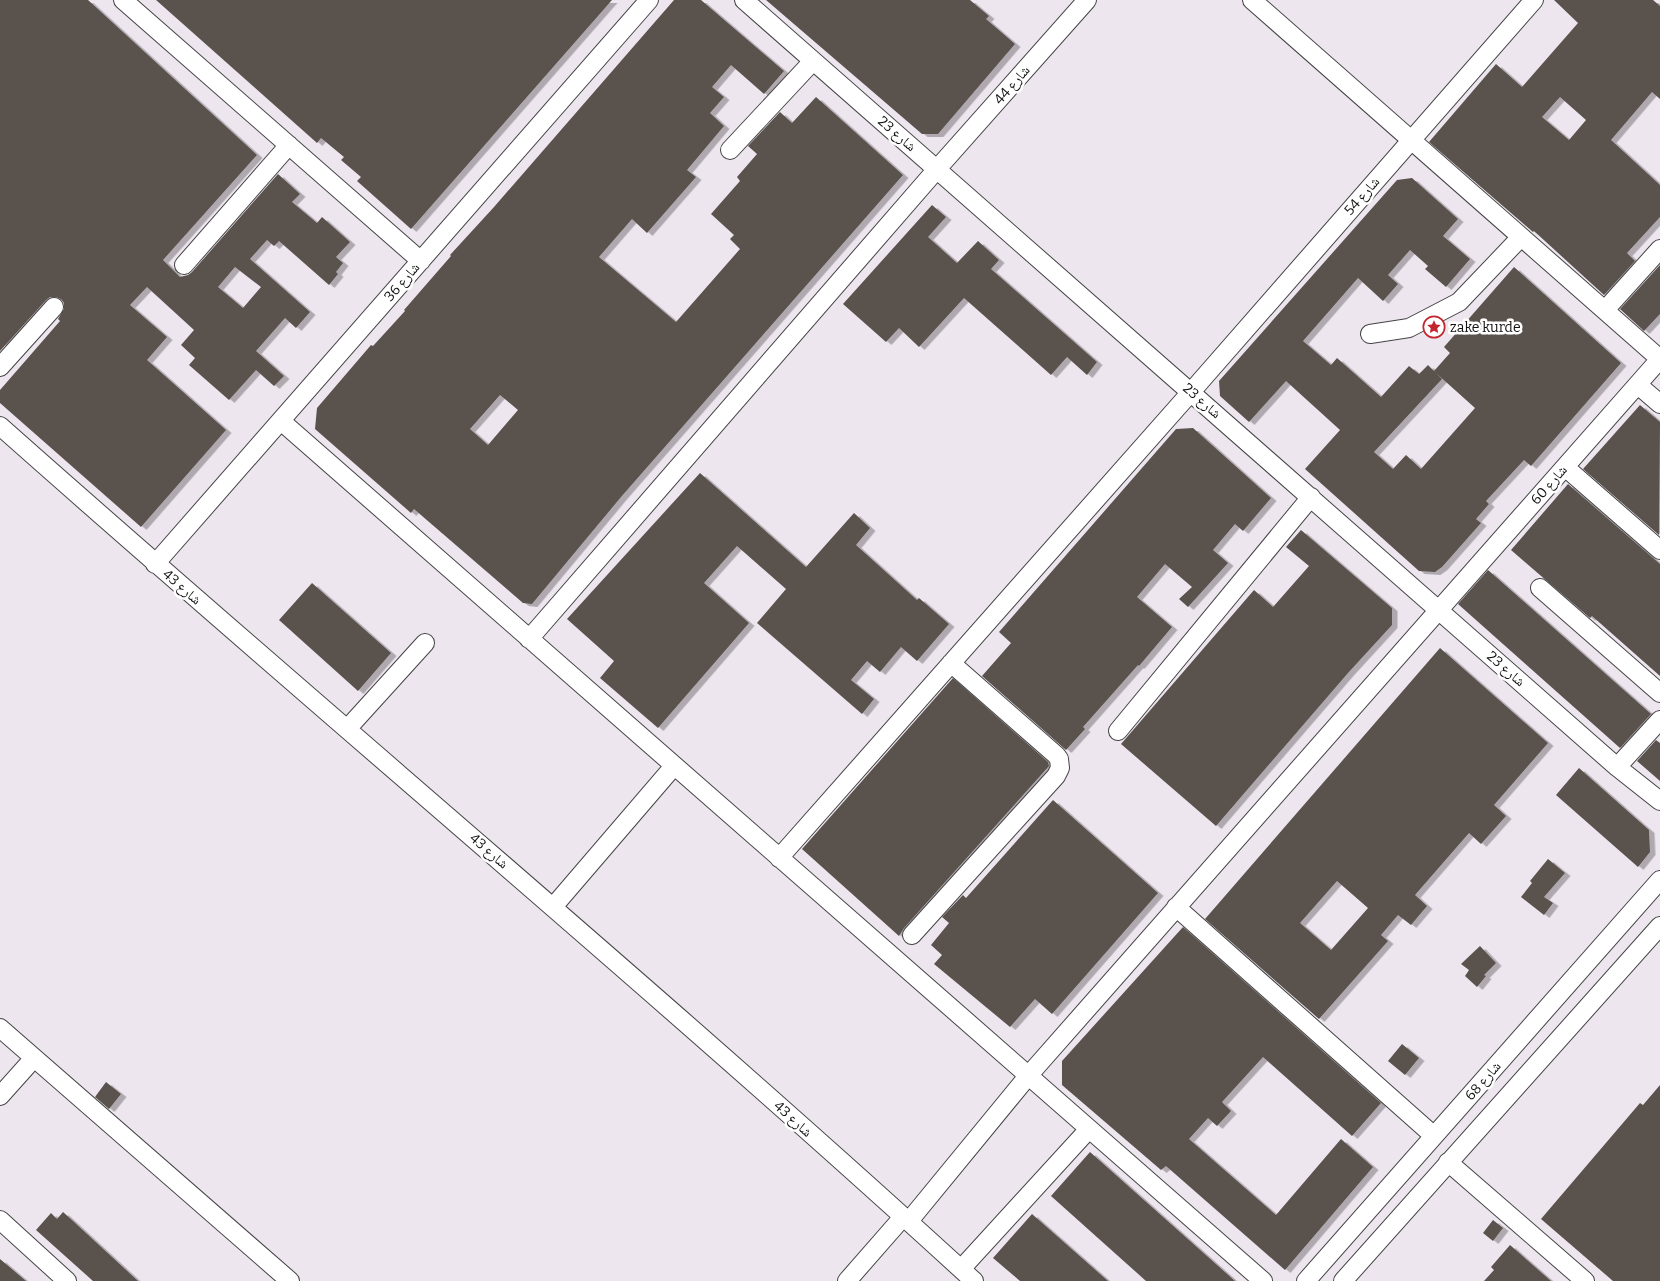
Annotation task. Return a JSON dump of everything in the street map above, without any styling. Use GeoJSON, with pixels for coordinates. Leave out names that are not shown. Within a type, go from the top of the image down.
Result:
{"type":"FeatureCollection","features":[{"type":"Feature","properties":{"kind":"street"},"geometry":{"type":"LineString","coordinates":[[123,0],[421,260]]}},
{"type":"Feature","properties":{"kind":"street","name":"شارع 36"},"geometry":{"type":"LineString","coordinates":[[155,564],[649,0]]}},
{"type":"Feature","properties":{"kind":"street","name":"شارع 23"},"geometry":{"type":"LineString","coordinates":[[744,0],[1617,767],[1660,801]]}},
{"type":"Feature","properties":{"kind":"street","name":"شارع 44"},"geometry":{"type":"LineString","coordinates":[[529,639],[1086,0]]}},
{"type":"Feature","properties":{"kind":"street"},"geometry":{"type":"LineString","coordinates":[[1252,0],[1660,359]]}},
{"type":"Feature","properties":{"kind":"street","name":"شارع 54"},"geometry":{"type":"LineString","coordinates":[[779,858],[1534,0]]}},
{"type":"Feature","properties":{"kind":"street"},"geometry":{"type":"LineString","coordinates":[[730,150],[813,61]]}},
{"type":"Feature","properties":{"kind":"street"},"geometry":{"type":"LineString","coordinates":[[184,264],[289,146]]}},
{"type":"Feature","properties":{"kind":"street"},"geometry":{"type":"LineString","coordinates":[[1370,334],[1409,328],[1459,302],[1521,236]]}},
{"type":"Feature","properties":{"kind":"street"},"geometry":{"type":"LineString","coordinates":[[1605,310],[1660,249]]}},
{"type":"Feature","properties":{"kind":"street"},"geometry":{"type":"LineString","coordinates":[[0,367],[54,307]]}},
{"type":"Feature","properties":{"kind":"street","name":"شارع 60"},"geometry":{"type":"LineString","coordinates":[[847,1281],[906,1219],[1176,907],[1660,359]]}},
{"type":"Feature","properties":{"kind":"street"},"geometry":{"type":"LineString","coordinates":[[1638,385],[1660,404]]}},
{"type":"Feature","properties":{"kind":"street"},"geometry":{"type":"LineString","coordinates":[[281,420],[1263,1281]]}},
{"type":"Feature","properties":{"kind":"street","name":"شارع 43"},"geometry":{"type":"LineString","coordinates":[[0,426],[155,564],[553,906],[967,1275]]}},
{"type":"Feature","properties":{"kind":"street"},"geometry":{"type":"LineString","coordinates":[[1565,467],[1660,550]]}},
{"type":"Feature","properties":{"kind":"street"},"geometry":{"type":"LineString","coordinates":[[1118,731],[1311,497]]}},
{"type":"Feature","properties":{"kind":"street"},"geometry":{"type":"LineString","coordinates":[[1540,588],[1660,693]]}},
{"type":"Feature","properties":{"kind":"street"},"geometry":{"type":"LineString","coordinates":[[347,729],[425,643]]}},
{"type":"Feature","properties":{"kind":"street"},"geometry":{"type":"LineString","coordinates":[[912,935],[1056,776],[1060,768],[1059,759],[1056,755],[951,663]]}},
{"type":"Feature","properties":{"kind":"street"},"geometry":{"type":"LineString","coordinates":[[1617,767],[1660,720]]}},
{"type":"Feature","properties":{"kind":"street"},"geometry":{"type":"LineString","coordinates":[[553,906],[674,766]]}},
{"type":"Feature","properties":{"kind":"street","name":"شارع 68"},"geometry":{"type":"LineString","coordinates":[[1306,1281],[1659,880]]}},
{"type":"Feature","properties":{"kind":"street"},"geometry":{"type":"LineString","coordinates":[[1176,907],[1434,1136]]}},
{"type":"Feature","properties":{"kind":"street","name":"شارع 68"},"geometry":{"type":"LineString","coordinates":[[1343,1281],[1660,926]]}},
{"type":"Feature","properties":{"kind":"street"},"geometry":{"type":"LineString","coordinates":[[0,1028],[290,1281]]}},
{"type":"Feature","properties":{"kind":"street"},"geometry":{"type":"LineString","coordinates":[[0,1096],[34,1058]]}},
{"type":"Feature","properties":{"kind":"street"},"geometry":{"type":"LineString","coordinates":[[967,1275],[1089,1129]]}},
{"type":"Feature","properties":{"kind":"street"},"geometry":{"type":"LineString","coordinates":[[1448,1162],[1585,1281]]}},
{"type":"Feature","properties":{"kind":"street"},"geometry":{"type":"LineString","coordinates":[[0,1220],[67,1281]]}},
{"type":"Feature","properties":{"kind":"shaded area"},"geometry":{"type":"Polygon","coordinates":[[[0,0],[1660,0],[1660,1281],[0,1281],[0,0]]]}},
{"type":"Feature","properties":{"kind":"building"},"geometry":{"type":"Polygon","coordinates":[[[0,0],[88,0],[257,155],[163,260],[180,277],[192,272],[278,174],[300,194],[292,202],[317,223],[322,217],[350,242],[336,257],[343,263],[336,272],[338,274],[329,285],[279,241],[274,246],[267,240],[250,259],[310,312],[296,328],[285,318],[256,351],[284,376],[274,386],[256,370],[229,400],[189,365],[195,358],[181,345],[194,330],[147,287],[130,305],[167,337],[147,360],[226,430],[141,527],[0,403],[0,390],[60,321],[58,319],[64,309],[64,303],[61,299],[50,297],[46,300],[0,351],[0,0]],[[235,267],[218,287],[243,308],[261,287],[235,267]]]}},
{"type":"Feature","properties":{"kind":"building"},"geometry":{"type":"Polygon","coordinates":[[[156,0],[612,0],[411,229],[357,181],[361,177],[341,160],[344,157],[321,138],[317,143],[156,0]]]}},
{"type":"Feature","properties":{"kind":"building"},"geometry":{"type":"Polygon","coordinates":[[[674,0],[701,0],[784,71],[764,94],[731,65],[712,87],[724,97],[710,113],[724,126],[687,170],[696,177],[647,233],[632,219],[599,257],[676,322],[740,249],[730,239],[734,235],[711,214],[740,181],[737,177],[757,154],[748,146],[780,112],[792,123],[816,97],[903,175],[621,497],[532,604],[523,603],[414,509],[411,513],[315,429],[317,408],[371,345],[373,346],[405,311],[450,255],[674,0]],[[500,395],[470,429],[488,445],[518,410],[500,395]]]}},
{"type":"Feature","properties":{"kind":"building"},"geometry":{"type":"Polygon","coordinates":[[[766,0],[970,0],[989,16],[986,19],[1015,44],[938,134],[922,134],[766,0]]]}},
{"type":"Feature","properties":{"kind":"building"},"geometry":{"type":"Polygon","coordinates":[[[1554,0],[1653,0],[1660,6],[1660,99],[1652,92],[1611,140],[1660,185],[1660,217],[1627,253],[1635,261],[1604,295],[1534,231],[1429,142],[1496,64],[1522,87],[1578,23],[1554,0]],[[1560,97],[1542,117],[1569,140],[1586,120],[1560,97]]]}},
{"type":"Feature","properties":{"kind":"building"},"geometry":{"type":"Polygon","coordinates":[[[1412,178],[1458,219],[1443,236],[1470,259],[1446,287],[1425,269],[1428,266],[1410,250],[1388,275],[1398,284],[1383,301],[1358,278],[1303,341],[1331,365],[1337,358],[1381,397],[1409,366],[1419,374],[1428,365],[1434,371],[1450,353],[1444,347],[1514,267],[1621,363],[1531,466],[1524,460],[1486,501],[1489,504],[1476,519],[1481,523],[1442,567],[1435,572],[1419,571],[1305,469],[1340,430],[1286,381],[1249,422],[1220,396],[1219,381],[1397,180],[1412,178]],[[1436,373],[1442,379],[1374,452],[1393,469],[1406,455],[1421,469],[1475,408],[1436,373]]]}},
{"type":"Feature","properties":{"kind":"building"},"geometry":{"type":"Polygon","coordinates":[[[932,205],[946,217],[928,237],[957,263],[978,241],[999,260],[991,269],[1097,362],[1087,375],[1067,357],[1051,375],[964,298],[919,347],[899,328],[886,342],[843,304],[932,205]]]}},
{"type":"Feature","properties":{"kind":"building"},"geometry":{"type":"Polygon","coordinates":[[[1660,265],[1660,314],[1644,331],[1620,309],[1660,265]]]}},
{"type":"Feature","properties":{"kind":"building"},"geometry":{"type":"Polygon","coordinates":[[[1640,405],[1660,422],[1659,535],[1583,469],[1640,405]]]}},
{"type":"Feature","properties":{"kind":"building"},"geometry":{"type":"Polygon","coordinates":[[[1193,428],[1271,498],[1243,531],[1235,524],[1213,550],[1228,563],[1188,607],[1179,599],[1192,587],[1165,564],[1137,597],[1172,627],[1083,727],[1085,729],[1066,750],[982,676],[1011,643],[999,632],[1176,429],[1193,428]]]}},
{"type":"Feature","properties":{"kind":"building"},"geometry":{"type":"Polygon","coordinates":[[[700,473],[806,567],[854,513],[870,528],[856,545],[917,600],[919,598],[949,624],[917,661],[901,647],[880,672],[867,661],[851,680],[874,699],[862,714],[757,623],[786,589],[737,546],[704,583],[749,623],[658,728],[600,678],[614,661],[567,619],[700,473]]]}},
{"type":"Feature","properties":{"kind":"building"},"geometry":{"type":"Polygon","coordinates":[[[1568,484],[1660,564],[1660,676],[1592,616],[1590,618],[1511,550],[1568,484]]]}},
{"type":"Feature","properties":{"kind":"building"},"geometry":{"type":"Polygon","coordinates":[[[1301,530],[1392,608],[1392,625],[1216,826],[1121,744],[1254,590],[1273,607],[1309,566],[1286,547],[1301,530]]]}},
{"type":"Feature","properties":{"kind":"building"},"geometry":{"type":"Polygon","coordinates":[[[1488,570],[1651,714],[1620,748],[1458,604],[1488,570]]]}},
{"type":"Feature","properties":{"kind":"building"},"geometry":{"type":"Polygon","coordinates":[[[312,583],[391,653],[358,691],[279,620],[312,583]]]}},
{"type":"Feature","properties":{"kind":"building"},"geometry":{"type":"Polygon","coordinates":[[[1440,648],[1548,743],[1494,805],[1506,816],[1481,844],[1469,833],[1415,895],[1427,906],[1411,925],[1398,915],[1381,935],[1388,941],[1319,1019],[1205,919],[1440,648]],[[1337,881],[1300,923],[1331,950],[1368,908],[1337,881]]]}},
{"type":"Feature","properties":{"kind":"building"},"geometry":{"type":"Polygon","coordinates":[[[953,678],[1048,762],[1049,766],[904,928],[899,936],[802,849],[953,678]]]}},
{"type":"Feature","properties":{"kind":"building"},"geometry":{"type":"Polygon","coordinates":[[[1656,740],[1660,743],[1660,781],[1637,761],[1656,740]]]}},
{"type":"Feature","properties":{"kind":"building"},"geometry":{"type":"Polygon","coordinates":[[[1579,768],[1649,830],[1650,852],[1638,867],[1556,795],[1579,768]]]}},
{"type":"Feature","properties":{"kind":"building"},"geometry":{"type":"Polygon","coordinates":[[[1053,800],[1158,893],[1052,1014],[1035,999],[1010,1027],[934,964],[942,955],[931,945],[949,923],[942,917],[963,895],[966,898],[1053,800]]]}},
{"type":"Feature","properties":{"kind":"building"},"geometry":{"type":"Polygon","coordinates":[[[1548,859],[1565,873],[1544,897],[1553,903],[1544,915],[1521,897],[1532,883],[1530,881],[1548,859]]]}},
{"type":"Feature","properties":{"kind":"building"},"geometry":{"type":"Polygon","coordinates":[[[1183,927],[1381,1103],[1352,1136],[1263,1057],[1222,1102],[1231,1111],[1217,1126],[1208,1118],[1189,1139],[1276,1215],[1341,1139],[1373,1167],[1285,1270],[1166,1166],[1161,1170],[1062,1085],[1062,1061],[1183,927]]]}},
{"type":"Feature","properties":{"kind":"building"},"geometry":{"type":"Polygon","coordinates":[[[1480,946],[1496,963],[1484,975],[1486,976],[1477,987],[1465,976],[1469,970],[1461,964],[1480,946]]]}},
{"type":"Feature","properties":{"kind":"building"},"geometry":{"type":"Polygon","coordinates":[[[1402,1044],[1419,1058],[1405,1075],[1388,1061],[1402,1044]]]}},
{"type":"Feature","properties":{"kind":"building"},"geometry":{"type":"Polygon","coordinates":[[[106,1082],[121,1094],[109,1109],[95,1097],[106,1082]]]}},
{"type":"Feature","properties":{"kind":"building"},"geometry":{"type":"Polygon","coordinates":[[[1660,1085],[1660,1281],[1613,1281],[1541,1219],[1640,1103],[1643,1105],[1660,1085]]]}},
{"type":"Feature","properties":{"kind":"building"},"geometry":{"type":"Polygon","coordinates":[[[1090,1152],[1235,1281],[1146,1281],[1051,1196],[1090,1152]]]}},
{"type":"Feature","properties":{"kind":"building"},"geometry":{"type":"Polygon","coordinates":[[[63,1212],[138,1281],[93,1281],[36,1230],[51,1213],[57,1219],[63,1212]]]}},
{"type":"Feature","properties":{"kind":"building"},"geometry":{"type":"Polygon","coordinates":[[[1032,1214],[1108,1281],[1020,1281],[993,1258],[1032,1214]]]}},
{"type":"Feature","properties":{"kind":"building"},"geometry":{"type":"Polygon","coordinates":[[[1493,1220],[1503,1228],[1493,1241],[1483,1233],[1493,1220]]]}},
{"type":"Feature","properties":{"kind":"building"},"geometry":{"type":"Polygon","coordinates":[[[1510,1245],[1551,1281],[1484,1281],[1494,1270],[1491,1267],[1510,1245]]]}},
{"type":"Feature","properties":{"kind":"building"},"geometry":{"type":"Polygon","coordinates":[[[0,1259],[26,1281],[0,1281],[0,1259]]]}},
{"type":"Feature","properties":{"kind":"place","name":"zake kurde"},"geometry":{"type":"Point","coordinates":[1434,327]}}]}
